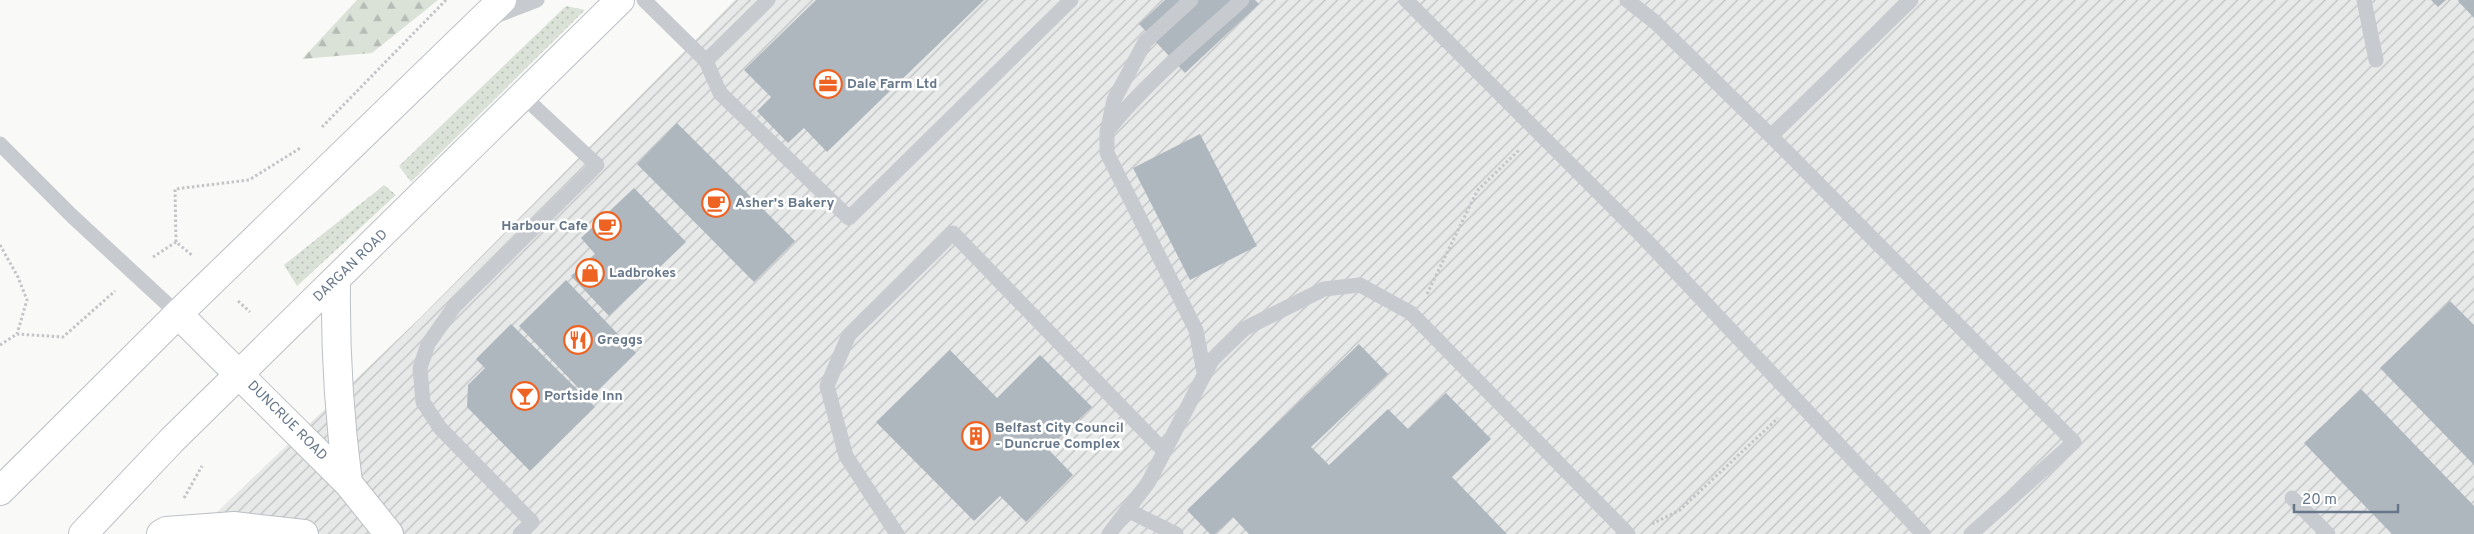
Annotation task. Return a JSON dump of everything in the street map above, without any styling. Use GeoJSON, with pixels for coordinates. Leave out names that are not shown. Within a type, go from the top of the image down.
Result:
{"type":"FeatureCollection","features":[{"type":"Feature","properties":{"kind":"street"},"geometry":{"type":"LineString","coordinates":[[0,491],[178,314],[502,0]]}},
{"type":"Feature","properties":{"kind":"street","name":"DARGAN ROAD"},"geometry":{"type":"LineString","coordinates":[[83,534],[172,440],[620,0]]}},
{"type":"Feature","properties":{"kind":"street"},"geometry":{"type":"LineString","coordinates":[[336,281],[335,343],[348,483]]}},
{"type":"Feature","properties":{"kind":"street","name":"DUNCRUE ROAD"},"geometry":{"type":"LineString","coordinates":[[178,314],[240,373],[348,483],[389,534]]}},
{"type":"Feature","properties":{"kind":"street"},"geometry":{"type":"LineString","coordinates":[[161,534],[234,526],[304,534]]}},
{"type":"Feature","properties":{"kind":"lane"},"geometry":{"type":"LineString","coordinates":[[478,23],[537,0]]}},
{"type":"Feature","properties":{"kind":"lane"},"geometry":{"type":"LineString","coordinates":[[644,0],[706,61],[720,93],[849,218],[1071,0]]}},
{"type":"Feature","properties":{"kind":"lane"},"geometry":{"type":"LineString","coordinates":[[706,61],[768,0]]}},
{"type":"Feature","properties":{"kind":"lane"},"geometry":{"type":"LineString","coordinates":[[1191,0],[1145,42],[1114,100],[1107,132],[1107,153],[1196,330],[1204,373]]}},
{"type":"Feature","properties":{"kind":"lane"},"geometry":{"type":"LineString","coordinates":[[1107,132],[1125,110],[1167,68],[1242,0]]}},
{"type":"Feature","properties":{"kind":"lane"},"geometry":{"type":"LineString","coordinates":[[1406,0],[1644,238],[1923,534]]}},
{"type":"Feature","properties":{"kind":"lane"},"geometry":{"type":"LineString","coordinates":[[1627,0],[1654,22],[1772,136],[2074,442],[1971,534]]}},
{"type":"Feature","properties":{"kind":"lane"},"geometry":{"type":"LineString","coordinates":[[1772,136],[1911,0]]}},
{"type":"Feature","properties":{"kind":"lane"},"geometry":{"type":"LineString","coordinates":[[2364,0],[2376,60]]}},
{"type":"Feature","properties":{"kind":"lane"},"geometry":{"type":"LineString","coordinates":[[520,534],[532,522],[440,428],[423,402],[420,368],[428,344],[454,307],[598,166],[523,96]]}},
{"type":"Feature","properties":{"kind":"lane"},"geometry":{"type":"LineString","coordinates":[[0,144],[72,216],[178,314]]}},
{"type":"Feature","properties":{"kind":"lane"},"geometry":{"type":"LineString","coordinates":[[897,534],[846,456],[826,386],[849,335],[953,233],[1164,451]]}},
{"type":"Feature","properties":{"kind":"lane"},"geometry":{"type":"LineString","coordinates":[[1109,534],[1148,483],[1212,360],[1244,330],[1324,289],[1360,284],[1411,313],[1628,534]]}},
{"type":"Feature","properties":{"kind":"lane"},"geometry":{"type":"LineString","coordinates":[[2292,498],[2328,534]]}},
{"type":"Feature","properties":{"kind":"lane"},"geometry":{"type":"LineString","coordinates":[[1127,510],[1176,534]]}},
{"type":"Feature","properties":{"kind":"path"},"geometry":{"type":"LineString","coordinates":[[316,133],[446,0]]}},
{"type":"Feature","properties":{"kind":"path"},"geometry":{"type":"LineString","coordinates":[[1411,313],[1428,294],[1477,191],[1537,132]]}},
{"type":"Feature","properties":{"kind":"path"},"geometry":{"type":"LineString","coordinates":[[176,242],[175,189],[249,180],[302,147],[309,140]]}},
{"type":"Feature","properties":{"kind":"path"},"geometry":{"type":"LineString","coordinates":[[0,245],[18,277],[27,300],[17,334]]}},
{"type":"Feature","properties":{"kind":"path"},"geometry":{"type":"LineString","coordinates":[[0,345],[17,334],[63,337]]}},
{"type":"Feature","properties":{"kind":"path"},"geometry":{"type":"LineString","coordinates":[[1646,529],[1680,510],[1796,400]]}},
{"type":"Feature","properties":{"kind":"shaded area"},"geometry":{"type":"Polygon","coordinates":[[[735,0],[2474,0],[2474,534],[194,534],[421,317],[735,0]]]}},
{"type":"Feature","properties":{"kind":"green space"},"geometry":{"type":"Polygon","coordinates":[[[357,0],[438,0],[372,53],[302,59],[357,0]]]}},
{"type":"Feature","properties":{"kind":"green space"},"geometry":{"type":"Polygon","coordinates":[[[566,6],[585,10],[411,182],[399,166],[566,6]]]}},
{"type":"Feature","properties":{"kind":"green space"},"geometry":{"type":"Polygon","coordinates":[[[384,185],[396,195],[297,286],[284,265],[384,185]]]}},
{"type":"Feature","properties":{"kind":"building","name":"Dale Farm Ltd"},"geometry":{"type":"Polygon","coordinates":[[[816,0],[984,0],[827,152],[804,128],[788,143],[757,111],[771,97],[744,70],[816,0]]]}},
{"type":"Feature","properties":{"kind":"building"},"geometry":{"type":"Polygon","coordinates":[[[1165,0],[1255,0],[1259,4],[1185,73],[1139,24],[1165,0]]]}},
{"type":"Feature","properties":{"kind":"building"},"geometry":{"type":"Polygon","coordinates":[[[2431,0],[2446,0],[2438,7],[2431,0]]]}},
{"type":"Feature","properties":{"kind":"building"},"geometry":{"type":"Polygon","coordinates":[[[2474,0],[2474,18],[2458,1],[2474,0]]]}},
{"type":"Feature","properties":{"kind":"building","name":"Asher's Bakery"},"geometry":{"type":"Polygon","coordinates":[[[677,123],[795,241],[754,282],[637,164],[677,123]]]}},
{"type":"Feature","properties":{"kind":"building"},"geometry":{"type":"Polygon","coordinates":[[[1200,134],[1257,246],[1190,280],[1133,168],[1200,134]]]}},
{"type":"Feature","properties":{"kind":"building"},"geometry":{"type":"Polygon","coordinates":[[[634,188],[686,242],[609,316],[571,276],[595,254],[581,238],[634,188]]]}},
{"type":"Feature","properties":{"kind":"building","name":"Greggs"},"geometry":{"type":"Polygon","coordinates":[[[566,280],[636,353],[589,399],[519,326],[566,280]]]}},
{"type":"Feature","properties":{"kind":"building"},"geometry":{"type":"Polygon","coordinates":[[[2450,301],[2474,325],[2474,465],[2380,368],[2450,301]]]}},
{"type":"Feature","properties":{"kind":"building","name":"Portside Inn"},"geometry":{"type":"Polygon","coordinates":[[[511,324],[595,407],[530,471],[467,407],[468,385],[485,368],[476,359],[511,324]]]}},
{"type":"Feature","properties":{"kind":"building"},"geometry":{"type":"Polygon","coordinates":[[[1359,344],[1388,374],[1311,447],[1329,465],[1388,409],[1408,429],[1446,393],[1491,439],[1452,477],[1507,534],[1249,534],[1233,517],[1215,534],[1210,534],[1187,510],[1359,344]]]}},
{"type":"Feature","properties":{"kind":"building","name":"Belfast City Council - Duncrue Complex"},"geometry":{"type":"Polygon","coordinates":[[[950,350],[997,398],[1040,355],[1092,407],[1048,449],[1073,475],[1026,522],[1000,496],[974,521],[876,422],[950,350]]]}},
{"type":"Feature","properties":{"kind":"building"},"geometry":{"type":"Polygon","coordinates":[[[2361,389],[2474,506],[2474,534],[2392,534],[2304,443],[2361,389]]]}},
{"type":"Feature","properties":{"kind":"place","name":"Dale Farm Ltd"},"geometry":{"type":"Point","coordinates":[828,84]}},
{"type":"Feature","properties":{"kind":"place","name":"Asher's Bakery"},"geometry":{"type":"Point","coordinates":[716,203]}},
{"type":"Feature","properties":{"kind":"place","name":"Harbour Cafe"},"geometry":{"type":"Point","coordinates":[607,226]}},
{"type":"Feature","properties":{"kind":"place","name":"Ladbrokes"},"geometry":{"type":"Point","coordinates":[590,273]}},
{"type":"Feature","properties":{"kind":"place","name":"Greggs"},"geometry":{"type":"Point","coordinates":[578,340]}},
{"type":"Feature","properties":{"kind":"place","name":"Portside Inn"},"geometry":{"type":"Point","coordinates":[525,396]}},
{"type":"Feature","properties":{"kind":"place","name":"Belfast City Council - Duncrue Complex"},"geometry":{"type":"Point","coordinates":[976,436]}}]}
